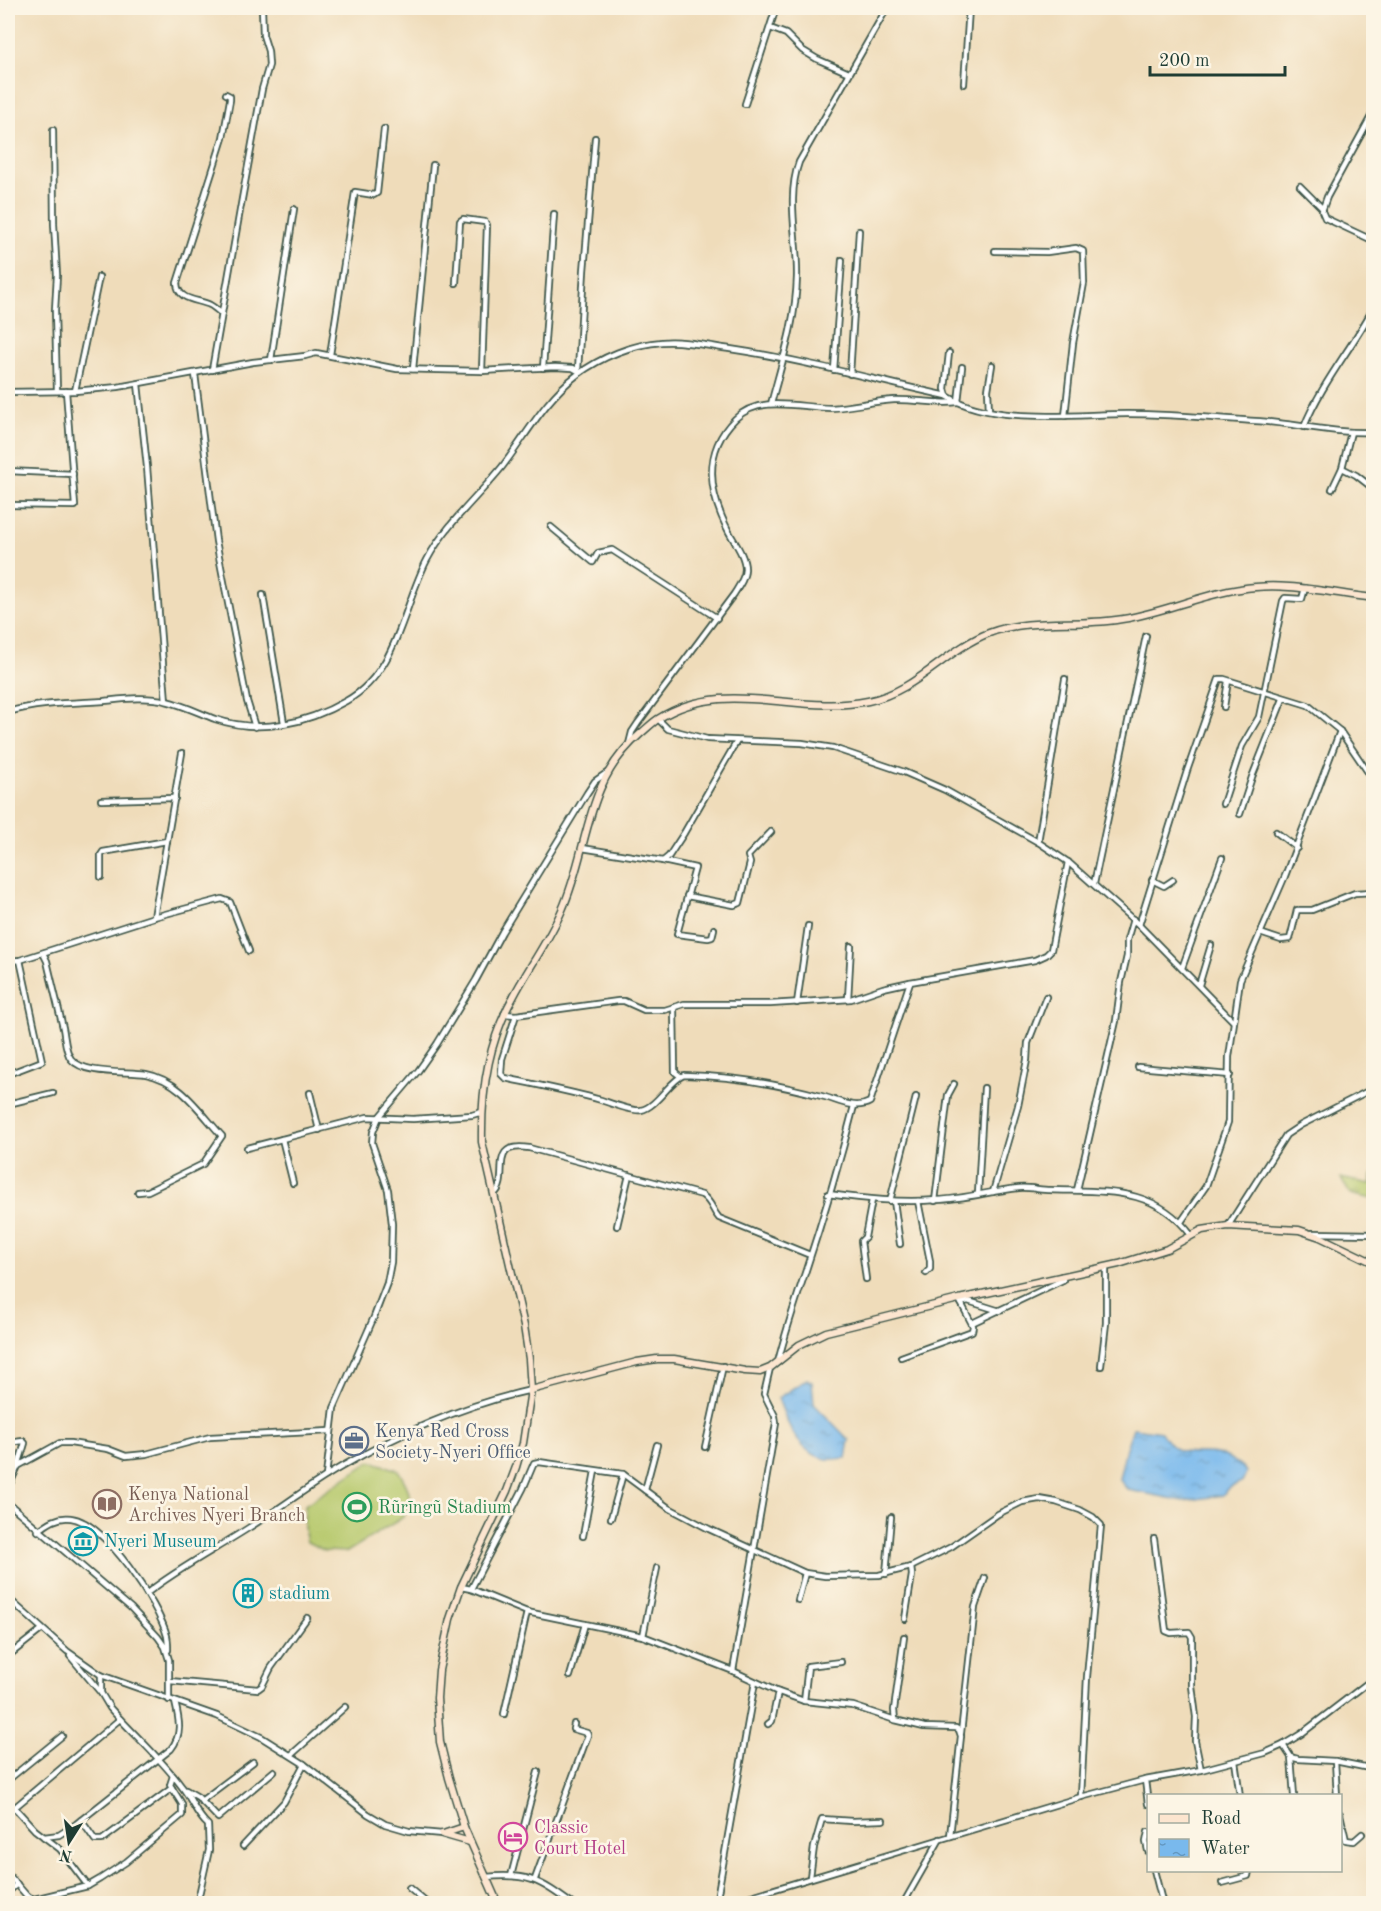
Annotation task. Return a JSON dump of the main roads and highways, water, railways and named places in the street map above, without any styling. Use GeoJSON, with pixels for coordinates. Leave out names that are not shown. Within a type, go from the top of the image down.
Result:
{"type":"FeatureCollection","features":[{"type":"Feature","properties":{"kind":"main road"},"geometry":{"type":"LineString","coordinates":[[497,1901],[464,1827],[440,1742],[437,1698],[439,1670],[445,1642],[461,1587],[507,1491],[516,1467],[523,1443],[531,1390],[524,1326],[482,1142],[482,1112],[492,1048],[504,1014],[562,911],[593,806],[608,771],[629,744],[658,719],[683,707],[720,698],[741,697],[834,705],[872,700],[909,686],[969,643],[1009,627],[1119,620],[1242,588],[1276,586],[1305,588],[1374,598]]}},
{"type":"Feature","properties":{"kind":"main road"},"geometry":{"type":"LineString","coordinates":[[531,1390],[637,1362],[657,1359],[674,1359],[760,1372],[770,1368],[799,1345],[826,1332],[1062,1276],[1106,1268],[1167,1249],[1202,1230],[1228,1226],[1286,1229],[1309,1233],[1374,1263]]}},
{"type":"Feature","properties":{"kind":"main road"},"geometry":{"type":"LineString","coordinates":[[464,1827],[442,1834],[470,1842]]}},
{"type":"Feature","properties":{"kind":"water"},"geometry":{"type":"Polygon","coordinates":[[[807,1379],[812,1382],[814,1404],[849,1440],[846,1458],[829,1459],[817,1456],[808,1450],[795,1436],[785,1417],[778,1398],[807,1379]]]}},
{"type":"Feature","properties":{"kind":"water"},"geometry":{"type":"Polygon","coordinates":[[[1133,1428],[1161,1432],[1169,1443],[1185,1452],[1222,1455],[1243,1468],[1246,1472],[1243,1481],[1227,1489],[1223,1495],[1184,1501],[1128,1490],[1119,1479],[1133,1428]]]}},
{"type":"Feature","properties":{"kind":"place","name":"Kenya Red Cross Society-Nyeri Office"},"geometry":{"type":"Point","coordinates":[354,1441]}},
{"type":"Feature","properties":{"kind":"place","name":"Kenya National Archives Nyeri Branch"},"geometry":{"type":"Point","coordinates":[107,1504]}},
{"type":"Feature","properties":{"kind":"place","name":"Rũrĩngũ Stadium"},"geometry":{"type":"Point","coordinates":[357,1507]}},
{"type":"Feature","properties":{"kind":"place","name":"Nyeri Museum"},"geometry":{"type":"Point","coordinates":[83,1541]}},
{"type":"Feature","properties":{"kind":"place","name":"stadium"},"geometry":{"type":"Point","coordinates":[248,1593]}},
{"type":"Feature","properties":{"kind":"place","name":"Classic Court Hotel"},"geometry":{"type":"Point","coordinates":[513,1837]}}]}
